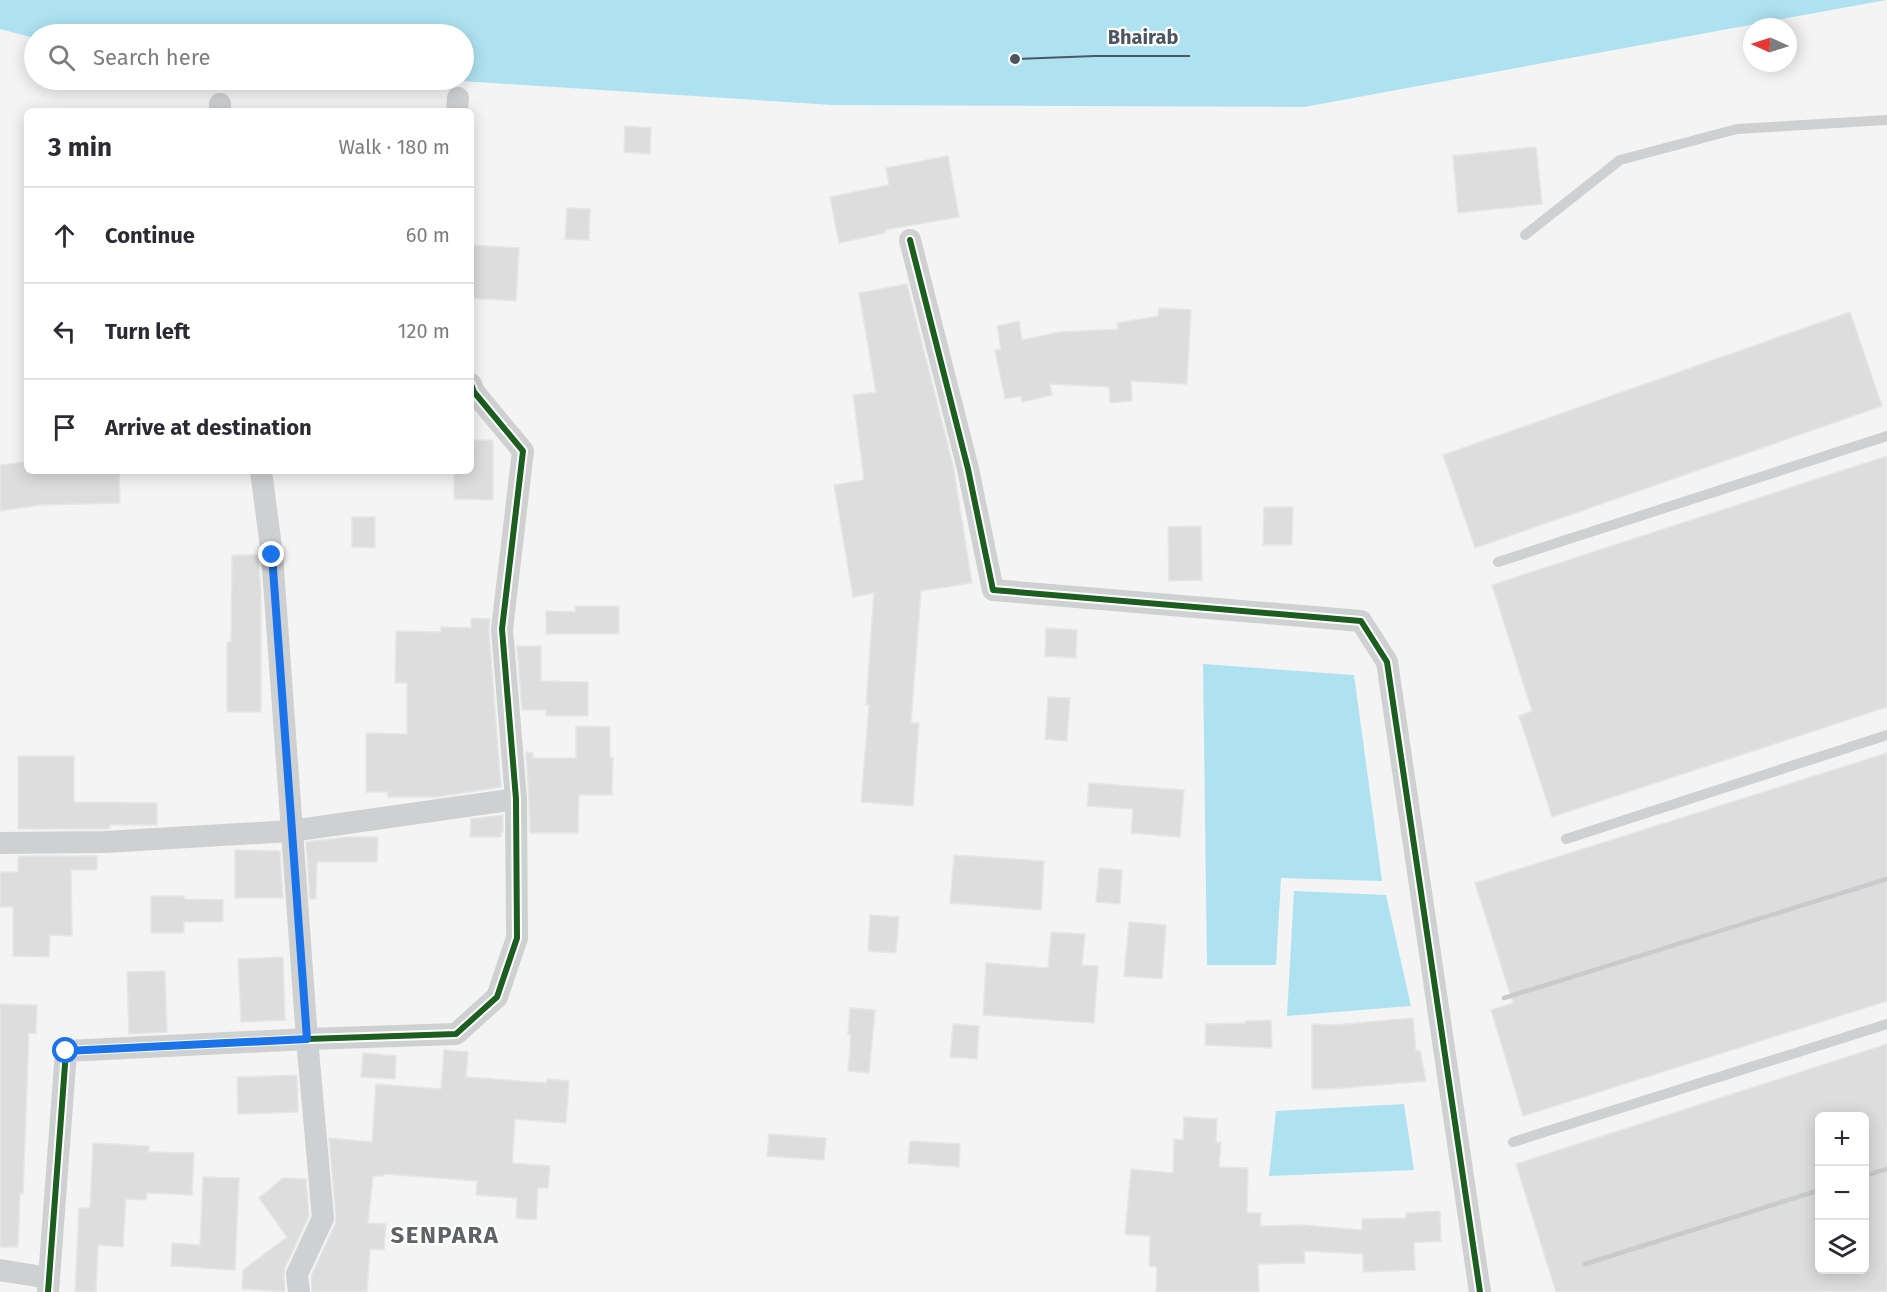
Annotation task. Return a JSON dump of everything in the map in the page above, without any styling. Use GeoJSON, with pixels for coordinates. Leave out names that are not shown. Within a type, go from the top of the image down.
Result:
{"type":"FeatureCollection","features":[{"type":"Feature","properties":{"kind":"street"},"geometry":{"type":"LineString","coordinates":[[910,240],[968,469],[993,590],[1361,621],[1387,662],[1480,1292]]}},
{"type":"Feature","properties":{"kind":"street"},"geometry":{"type":"LineString","coordinates":[[0,1270],[48,1285],[66,1051],[456,1034],[497,997],[517,938],[516,799],[502,629],[523,451],[474,392]]}},
{"type":"Feature","properties":{"kind":"street"},"geometry":{"type":"LineString","coordinates":[[261,474],[272,555],[291,831],[323,1218],[297,1274],[299,1292]]}},
{"type":"Feature","properties":{"kind":"street"},"geometry":{"type":"LineString","coordinates":[[0,843],[105,842],[291,831],[516,799]]}},
{"type":"Feature","properties":{"kind":"lane"},"geometry":{"type":"LineString","coordinates":[[1525,234],[1620,160],[1737,129],[1887,120]]}},
{"type":"Feature","properties":{"kind":"lane"},"geometry":{"type":"LineString","coordinates":[[1498,562],[1887,436]]}},
{"type":"Feature","properties":{"kind":"lane"},"geometry":{"type":"LineString","coordinates":[[1566,839],[1887,735]]}},
{"type":"Feature","properties":{"kind":"lane"},"geometry":{"type":"LineString","coordinates":[[1513,1142],[1887,1024]]}},
{"type":"Feature","properties":{"kind":"water"},"geometry":{"type":"Polygon","coordinates":[[[0,0],[1886,0],[1788,18],[1743,18],[1743,26],[1304,107],[833,105],[474,82],[474,24],[24,24],[24,35],[0,29],[0,0]]]}},
{"type":"Feature","properties":{"kind":"water"},"geometry":{"type":"Polygon","coordinates":[[[1203,664],[1354,675],[1382,881],[1281,878],[1276,965],[1207,965],[1203,664]]]}},
{"type":"Feature","properties":{"kind":"water"},"geometry":{"type":"Polygon","coordinates":[[[1294,891],[1386,895],[1411,1006],[1287,1016],[1294,891]]]}},
{"type":"Feature","properties":{"kind":"water"},"geometry":{"type":"Polygon","coordinates":[[[1404,1104],[1414,1170],[1269,1176],[1276,1111],[1404,1104]]]}},
{"type":"Feature","properties":{"kind":"building"},"geometry":{"type":"Polygon","coordinates":[[[625,126],[651,128],[650,154],[624,152],[625,126]]]}},
{"type":"Feature","properties":{"kind":"building"},"geometry":{"type":"Polygon","coordinates":[[[1536,147],[1542,204],[1458,213],[1453,156],[1536,147]]]}},
{"type":"Feature","properties":{"kind":"building"},"geometry":{"type":"Polygon","coordinates":[[[948,156],[959,217],[885,230],[885,233],[839,243],[830,197],[889,185],[886,168],[948,156]]]}},
{"type":"Feature","properties":{"kind":"building"},"geometry":{"type":"Polygon","coordinates":[[[567,208],[590,209],[589,240],[565,239],[567,208]]]}},
{"type":"Feature","properties":{"kind":"building"},"geometry":{"type":"Polygon","coordinates":[[[474,245],[519,248],[516,301],[474,298],[474,245]]]}},
{"type":"Feature","properties":{"kind":"building"},"geometry":{"type":"Polygon","coordinates":[[[907,284],[953,465],[972,583],[921,591],[911,723],[919,723],[913,806],[861,802],[869,705],[866,705],[874,593],[853,597],[834,485],[864,480],[853,395],[876,392],[859,293],[907,284]]]}},
{"type":"Feature","properties":{"kind":"building"},"geometry":{"type":"Polygon","coordinates":[[[1159,308],[1191,310],[1187,384],[1131,381],[1132,401],[1110,403],[1109,387],[1050,384],[1052,395],[1022,402],[1021,396],[1005,399],[995,350],[1001,349],[997,326],[1019,321],[1022,340],[1059,332],[1118,329],[1117,323],[1158,316],[1159,308]]]}},
{"type":"Feature","properties":{"kind":"building"},"geometry":{"type":"Polygon","coordinates":[[[1850,312],[1882,406],[1475,548],[1443,455],[1850,312]]]}},
{"type":"Feature","properties":{"kind":"building"},"geometry":{"type":"Polygon","coordinates":[[[474,440],[493,440],[493,500],[454,499],[454,474],[474,474],[474,440]]]}},
{"type":"Feature","properties":{"kind":"building"},"geometry":{"type":"Polygon","coordinates":[[[1887,456],[1887,707],[1552,817],[1519,716],[1532,711],[1492,585],[1887,456]]]}},
{"type":"Feature","properties":{"kind":"building"},"geometry":{"type":"Polygon","coordinates":[[[24,462],[24,474],[119,474],[120,503],[40,505],[0,511],[0,465],[24,462]]]}},
{"type":"Feature","properties":{"kind":"building"},"geometry":{"type":"Polygon","coordinates":[[[1264,507],[1293,507],[1292,545],[1263,545],[1264,507]]]}},
{"type":"Feature","properties":{"kind":"building"},"geometry":{"type":"Polygon","coordinates":[[[352,517],[375,517],[375,548],[352,547],[352,517]]]}},
{"type":"Feature","properties":{"kind":"building"},"geometry":{"type":"Polygon","coordinates":[[[1201,526],[1202,580],[1169,581],[1168,527],[1201,526]]]}},
{"type":"Feature","properties":{"kind":"building"},"geometry":{"type":"Polygon","coordinates":[[[232,555],[258,555],[261,591],[261,712],[227,712],[227,642],[231,642],[232,555]]]}},
{"type":"Feature","properties":{"kind":"building"},"geometry":{"type":"Polygon","coordinates":[[[575,606],[619,606],[619,634],[546,634],[546,611],[575,612],[575,606]]]}},
{"type":"Feature","properties":{"kind":"building"},"geometry":{"type":"Polygon","coordinates":[[[471,618],[490,619],[501,787],[437,797],[388,797],[388,792],[366,792],[366,733],[407,734],[407,683],[395,683],[396,631],[441,632],[441,627],[471,628],[471,618]]]}},
{"type":"Feature","properties":{"kind":"building"},"geometry":{"type":"Polygon","coordinates":[[[1046,628],[1077,630],[1076,658],[1045,656],[1046,628]]]}},
{"type":"Feature","properties":{"kind":"building"},"geometry":{"type":"Polygon","coordinates":[[[517,646],[541,646],[541,681],[588,682],[588,716],[546,716],[546,710],[522,710],[517,646]]]}},
{"type":"Feature","properties":{"kind":"building"},"geometry":{"type":"Polygon","coordinates":[[[1048,697],[1070,698],[1067,741],[1045,739],[1048,697]]]}},
{"type":"Feature","properties":{"kind":"building"},"geometry":{"type":"Polygon","coordinates":[[[576,726],[610,727],[610,758],[613,757],[612,795],[579,795],[578,833],[530,833],[526,752],[533,753],[533,758],[576,758],[576,726]]]}},
{"type":"Feature","properties":{"kind":"building"},"geometry":{"type":"Polygon","coordinates":[[[1887,753],[1887,1001],[1523,1116],[1491,1010],[1513,1003],[1475,883],[1887,753]]]}},
{"type":"Feature","properties":{"kind":"building"},"geometry":{"type":"Polygon","coordinates":[[[18,756],[74,756],[74,802],[157,803],[157,825],[110,825],[110,828],[105,829],[18,829],[18,756]]]}},
{"type":"Feature","properties":{"kind":"building"},"geometry":{"type":"Polygon","coordinates":[[[1089,783],[1184,790],[1180,837],[1131,833],[1133,809],[1087,806],[1089,783]]]}},
{"type":"Feature","properties":{"kind":"building"},"geometry":{"type":"Polygon","coordinates":[[[503,815],[501,837],[470,837],[471,819],[503,815]]]}},
{"type":"Feature","properties":{"kind":"building"},"geometry":{"type":"Polygon","coordinates":[[[347,837],[378,837],[377,862],[317,862],[316,899],[310,899],[306,842],[347,837]]]}},
{"type":"Feature","properties":{"kind":"building"},"geometry":{"type":"Polygon","coordinates":[[[235,850],[280,851],[283,898],[235,898],[235,850]]]}},
{"type":"Feature","properties":{"kind":"building"},"geometry":{"type":"Polygon","coordinates":[[[954,855],[1044,861],[1041,910],[950,903],[954,855]]]}},
{"type":"Feature","properties":{"kind":"building"},"geometry":{"type":"Polygon","coordinates":[[[18,856],[97,856],[97,870],[71,870],[72,936],[50,935],[49,957],[13,956],[13,907],[0,907],[0,872],[18,872],[18,856]]]}},
{"type":"Feature","properties":{"kind":"building"},"geometry":{"type":"Polygon","coordinates":[[[1099,868],[1122,870],[1120,904],[1096,902],[1099,868]]]}},
{"type":"Feature","properties":{"kind":"building"},"geometry":{"type":"Polygon","coordinates":[[[151,896],[184,896],[184,899],[223,900],[223,922],[184,922],[184,933],[151,933],[151,896]]]}},
{"type":"Feature","properties":{"kind":"building"},"geometry":{"type":"Polygon","coordinates":[[[870,915],[899,917],[896,953],[868,951],[870,915]]]}},
{"type":"Feature","properties":{"kind":"building"},"geometry":{"type":"Polygon","coordinates":[[[1129,922],[1166,925],[1162,979],[1124,976],[1129,922]]]}},
{"type":"Feature","properties":{"kind":"building"},"geometry":{"type":"Polygon","coordinates":[[[1051,932],[1085,934],[1082,965],[1098,966],[1094,1023],[983,1015],[986,963],[1048,968],[1051,932]]]}},
{"type":"Feature","properties":{"kind":"building"},"geometry":{"type":"Polygon","coordinates":[[[283,957],[285,1020],[241,1022],[238,959],[283,957]]]}},
{"type":"Feature","properties":{"kind":"building"},"geometry":{"type":"Polygon","coordinates":[[[165,971],[167,1032],[129,1034],[127,972],[165,971]]]}},
{"type":"Feature","properties":{"kind":"building"},"geometry":{"type":"Polygon","coordinates":[[[0,1004],[37,1005],[36,1034],[29,1033],[23,1194],[20,1194],[18,1247],[0,1247],[0,1004]]]}},
{"type":"Feature","properties":{"kind":"building"},"geometry":{"type":"Polygon","coordinates":[[[850,1008],[875,1010],[869,1073],[848,1071],[851,1035],[848,1035],[850,1008]]]}},
{"type":"Feature","properties":{"kind":"building"},"geometry":{"type":"Polygon","coordinates":[[[1413,1018],[1416,1051],[1420,1050],[1426,1081],[1312,1089],[1312,1024],[1334,1025],[1413,1018]]]}},
{"type":"Feature","properties":{"kind":"building"},"geometry":{"type":"Polygon","coordinates":[[[1271,1020],[1272,1048],[1205,1045],[1206,1024],[1271,1020]]]}},
{"type":"Feature","properties":{"kind":"building"},"geometry":{"type":"Polygon","coordinates":[[[953,1024],[979,1026],[977,1059],[950,1057],[953,1024]]]}},
{"type":"Feature","properties":{"kind":"building"},"geometry":{"type":"Polygon","coordinates":[[[1887,1044],[1887,1292],[1556,1292],[1516,1164],[1887,1044]]]}},
{"type":"Feature","properties":{"kind":"building"},"geometry":{"type":"Polygon","coordinates":[[[444,1050],[468,1052],[466,1077],[546,1083],[547,1079],[569,1081],[566,1123],[515,1119],[512,1163],[550,1166],[548,1188],[538,1188],[536,1220],[516,1218],[517,1198],[476,1195],[477,1181],[384,1174],[384,1176],[373,1176],[368,1223],[386,1224],[384,1250],[370,1249],[367,1292],[312,1292],[311,1276],[335,1224],[336,1217],[329,1138],[372,1142],[376,1084],[441,1089],[444,1050]]]}},
{"type":"Feature","properties":{"kind":"building"},"geometry":{"type":"Polygon","coordinates":[[[363,1053],[396,1056],[395,1079],[361,1077],[363,1053]]]}},
{"type":"Feature","properties":{"kind":"building"},"geometry":{"type":"Polygon","coordinates":[[[297,1075],[298,1112],[238,1114],[237,1077],[297,1075]]]}},
{"type":"Feature","properties":{"kind":"building"},"geometry":{"type":"Polygon","coordinates":[[[1184,1117],[1217,1119],[1216,1142],[1221,1142],[1219,1167],[1248,1168],[1247,1212],[1261,1213],[1260,1226],[1304,1225],[1362,1230],[1362,1219],[1406,1218],[1406,1213],[1440,1211],[1441,1241],[1414,1243],[1415,1270],[1363,1272],[1363,1254],[1304,1251],[1305,1263],[1258,1264],[1259,1292],[1156,1292],[1157,1267],[1149,1266],[1150,1236],[1125,1234],[1131,1169],[1173,1173],[1174,1139],[1183,1140],[1184,1117]]]}},
{"type":"Feature","properties":{"kind":"building"},"geometry":{"type":"Polygon","coordinates":[[[769,1134],[826,1138],[824,1160],[767,1156],[769,1134]]]}},
{"type":"Feature","properties":{"kind":"building"},"geometry":{"type":"Polygon","coordinates":[[[910,1141],[960,1144],[959,1167],[908,1163],[910,1141]]]}},
{"type":"Feature","properties":{"kind":"building"},"geometry":{"type":"Polygon","coordinates":[[[93,1143],[149,1146],[148,1152],[194,1153],[192,1195],[147,1193],[146,1200],[126,1199],[123,1247],[98,1245],[96,1292],[75,1292],[79,1208],[90,1208],[93,1143]]]}},
{"type":"Feature","properties":{"kind":"building"},"geometry":{"type":"Polygon","coordinates":[[[203,1177],[239,1178],[235,1270],[171,1266],[172,1243],[200,1245],[203,1177]]]}},
{"type":"Feature","properties":{"kind":"building"},"geometry":{"type":"Polygon","coordinates":[[[283,1178],[306,1179],[309,1216],[285,1268],[285,1292],[242,1289],[243,1270],[287,1237],[259,1198],[283,1178]]]}},
{"type":"Feature","properties":{"kind":"railway"},"geometry":{"type":"LineString","coordinates":[[1504,998],[1887,879]]}},
{"type":"Feature","properties":{"kind":"railway"},"geometry":{"type":"LineString","coordinates":[[1869,1174],[1887,1169]]}},
{"type":"Feature","properties":{"kind":"railway"},"geometry":{"type":"LineString","coordinates":[[1585,1264],[1815,1192]]}},
{"type":"Feature","properties":{"kind":"cycle path"},"geometry":{"type":"LineString","coordinates":[[910,240],[968,469],[993,590],[1361,621],[1387,662],[1480,1292]]}},
{"type":"Feature","properties":{"kind":"cycle path"},"geometry":{"type":"LineString","coordinates":[[48,1292],[66,1051],[456,1034],[497,997],[517,938],[516,799],[502,629],[523,451],[474,392]]}},
{"type":"Feature","properties":{"kind":"place","name":"Bhairab"},"geometry":{"type":"Point","coordinates":[1015,59]}},
{"type":"Feature","properties":{"kind":"district","name":"SENPARA"},"geometry":{"type":"Point","coordinates":[445,1235]}},
{"type":"Feature","properties":{"kind":"route"},"geometry":{"type":"LineString","coordinates":[[66,1051],[307,1039],[272,555]]}}]}
